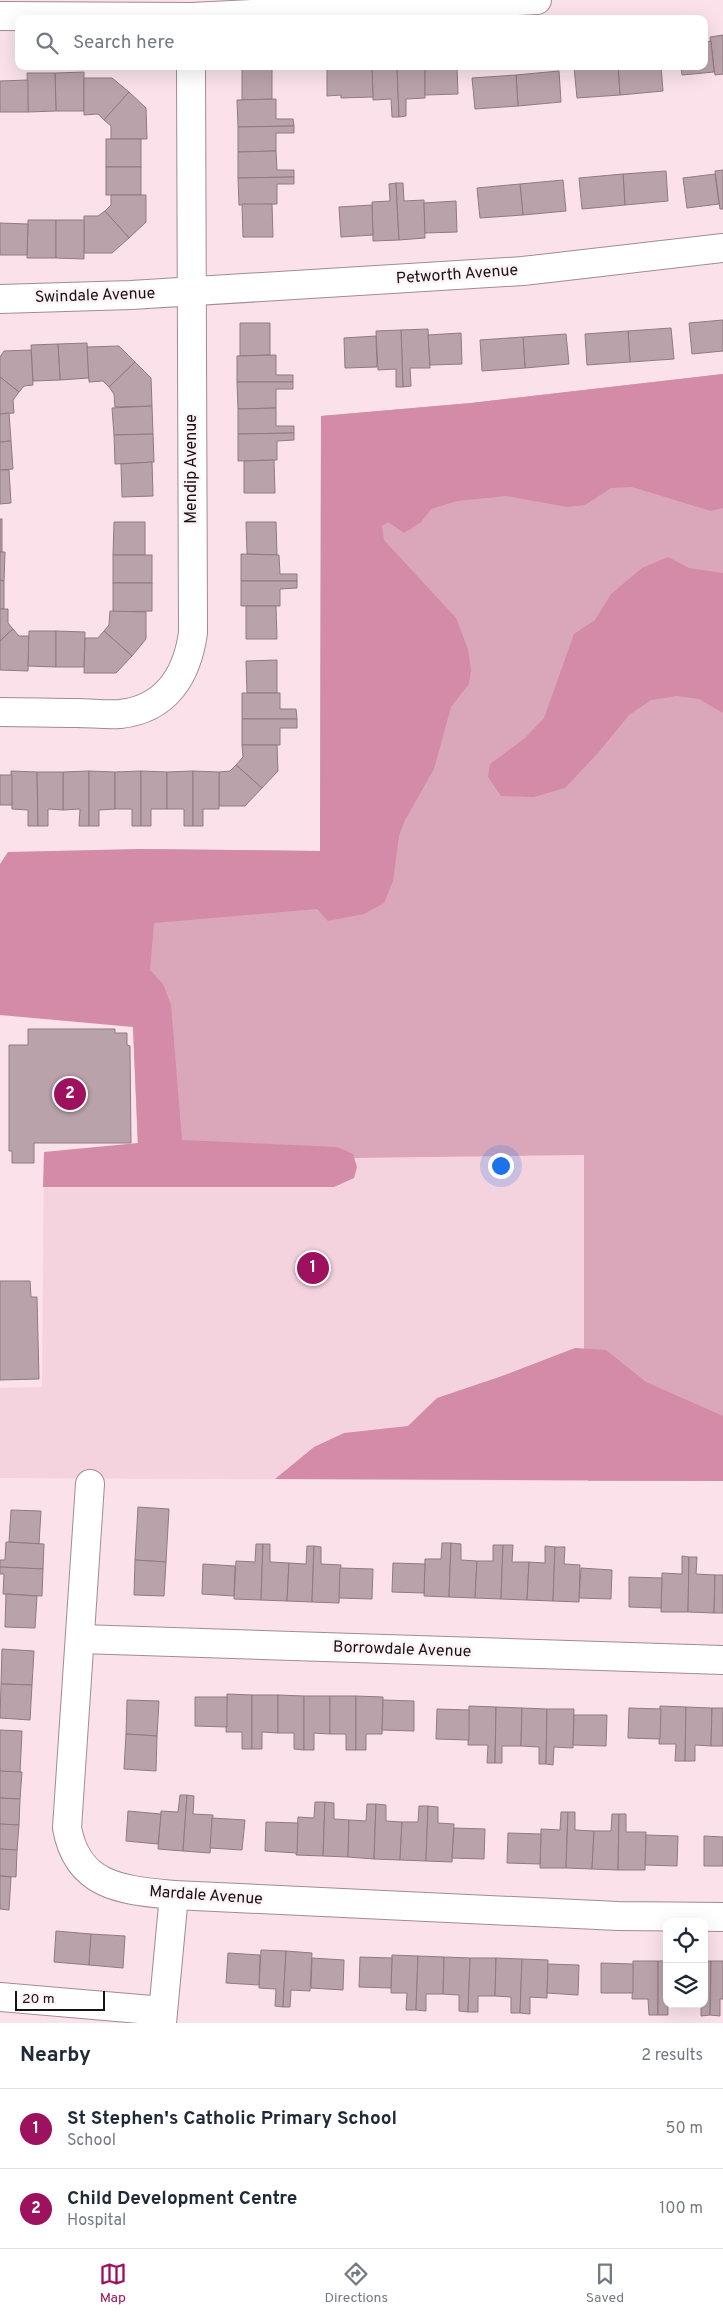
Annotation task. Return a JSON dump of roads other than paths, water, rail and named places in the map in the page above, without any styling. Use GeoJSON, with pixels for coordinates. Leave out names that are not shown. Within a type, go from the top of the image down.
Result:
{"type":"FeatureCollection","features":[{"type":"Feature","properties":{"kind":"street"},"geometry":{"type":"LineString","coordinates":[[217,15],[295,6],[537,0]]}},
{"type":"Feature","properties":{"kind":"street"},"geometry":{"type":"LineString","coordinates":[[0,16],[15,16]]}},
{"type":"Feature","properties":{"kind":"street","name":"Mendip Avenue"},"geometry":{"type":"LineString","coordinates":[[0,712],[119,714],[132,712],[144,708],[168,692],[186,668],[193,632],[190,292],[191,70]]}},
{"type":"Feature","properties":{"kind":"street","name":"Petworth Avenue"},"geometry":{"type":"LineString","coordinates":[[190,292],[523,271],[723,248]]}},
{"type":"Feature","properties":{"kind":"street","name":"Swindale Avenue"},"geometry":{"type":"LineString","coordinates":[[0,300],[190,292]]}},
{"type":"Feature","properties":{"kind":"street","name":"Mardale Avenue"},"geometry":{"type":"LineString","coordinates":[[90,1484],[67,1828],[69,1842],[84,1866],[106,1883],[130,1890],[174,1895],[618,1916],[723,1916]]}},
{"type":"Feature","properties":{"kind":"street","name":"Borrowdale Avenue"},"geometry":{"type":"LineString","coordinates":[[81,1639],[723,1660]]}},
{"type":"Feature","properties":{"kind":"street"},"geometry":{"type":"LineString","coordinates":[[0,1997],[162,2017],[174,1895]]}},
{"type":"Feature","properties":{"kind":"place","name":"Child Development Centre"},"geometry":{"type":"Point","coordinates":[70,1094]}},
{"type":"Feature","properties":{"kind":"place","name":"St Stephen's Catholic Primary School"},"geometry":{"type":"Point","coordinates":[313,1268]}}]}
